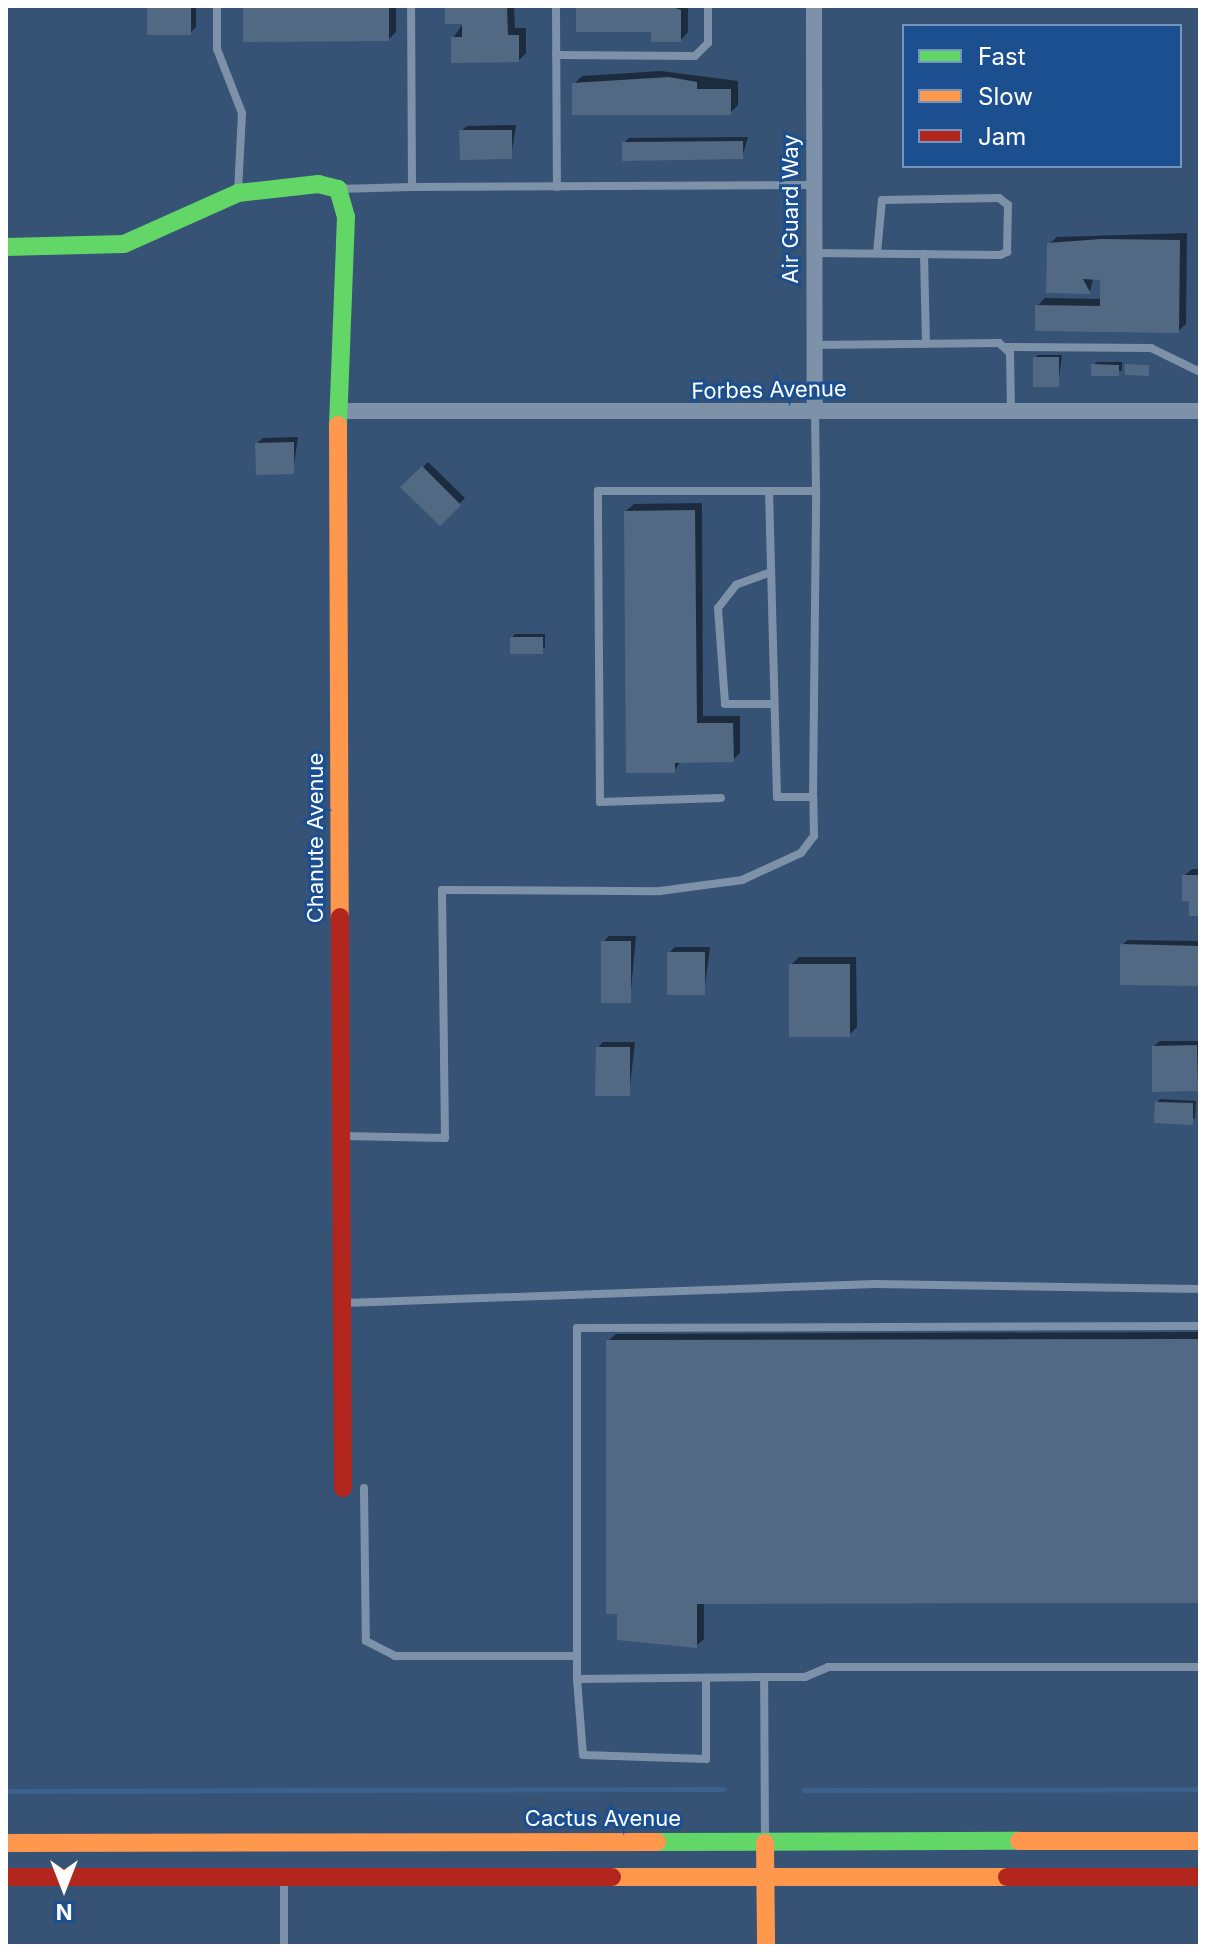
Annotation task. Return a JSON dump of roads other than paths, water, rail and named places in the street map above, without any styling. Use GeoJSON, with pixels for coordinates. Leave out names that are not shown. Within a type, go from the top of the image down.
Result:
{"type":"FeatureCollection","features":[{"type":"Feature","properties":{"kind":"main road"},"geometry":{"type":"LineString","coordinates":[[6,247],[124,244],[238,193],[338,189]]}},
{"type":"Feature","properties":{"kind":"main road","name":"Chanute Avenue"},"geometry":{"type":"LineString","coordinates":[[338,189],[346,217],[338,411],[343,1488]]}},
{"type":"Feature","properties":{"kind":"main road","name":"Cactus Avenue"},"geometry":{"type":"LineString","coordinates":[[6,1843],[1200,1841]]}},
{"type":"Feature","properties":{"kind":"main road"},"geometry":{"type":"LineString","coordinates":[[765,1843],[766,1946]]}},
{"type":"Feature","properties":{"kind":"main road"},"geometry":{"type":"LineString","coordinates":[[6,1877],[1200,1877]]}},
{"type":"Feature","properties":{"kind":"street","name":"Air Guard Way"},"geometry":{"type":"LineString","coordinates":[[814,6],[815,411]]}},
{"type":"Feature","properties":{"kind":"street","name":"Forbes Avenue"},"geometry":{"type":"LineString","coordinates":[[338,411],[1200,411]]}},
{"type":"Feature","properties":{"kind":"lane"},"geometry":{"type":"LineString","coordinates":[[217,6],[217,49],[242,113],[238,193]]}},
{"type":"Feature","properties":{"kind":"lane"},"geometry":{"type":"LineString","coordinates":[[411,6],[412,187]]}},
{"type":"Feature","properties":{"kind":"lane"},"geometry":{"type":"LineString","coordinates":[[556,6],[557,187]]}},
{"type":"Feature","properties":{"kind":"lane"},"geometry":{"type":"LineString","coordinates":[[556,55],[695,56],[708,43],[708,6]]}},
{"type":"Feature","properties":{"kind":"lane"},"geometry":{"type":"LineString","coordinates":[[338,189],[813,185]]}},
{"type":"Feature","properties":{"kind":"lane"},"geometry":{"type":"LineString","coordinates":[[813,253],[924,254],[1007,252],[1005,200],[882,200],[877,253]]}},
{"type":"Feature","properties":{"kind":"lane"},"geometry":{"type":"LineString","coordinates":[[924,254],[926,344]]}},
{"type":"Feature","properties":{"kind":"lane"},"geometry":{"type":"LineString","coordinates":[[813,345],[1151,348],[1200,372]]}},
{"type":"Feature","properties":{"kind":"lane"},"geometry":{"type":"LineString","coordinates":[[1007,347],[1011,410]]}},
{"type":"Feature","properties":{"kind":"lane"},"geometry":{"type":"LineString","coordinates":[[342,1136],[445,1138],[442,890],[660,891],[742,880],[801,853],[814,836],[815,411]]}},
{"type":"Feature","properties":{"kind":"lane"},"geometry":{"type":"LineString","coordinates":[[721,798],[600,802],[598,491],[816,491]]}},
{"type":"Feature","properties":{"kind":"lane"},"geometry":{"type":"LineString","coordinates":[[769,491],[777,797],[813,797]]}},
{"type":"Feature","properties":{"kind":"lane"},"geometry":{"type":"LineString","coordinates":[[771,572],[736,585],[718,608],[725,704],[773,704]]}},
{"type":"Feature","properties":{"kind":"lane"},"geometry":{"type":"LineString","coordinates":[[342,1303],[875,1284],[1200,1289]]}},
{"type":"Feature","properties":{"kind":"lane"},"geometry":{"type":"LineString","coordinates":[[706,1678],[706,1759],[583,1755],[577,1679],[577,1328],[1200,1326]]}},
{"type":"Feature","properties":{"kind":"lane"},"geometry":{"type":"LineString","coordinates":[[364,1488],[366,1641],[395,1656],[577,1656]]}},
{"type":"Feature","properties":{"kind":"lane"},"geometry":{"type":"LineString","coordinates":[[577,1679],[805,1677],[828,1667],[1200,1667]]}},
{"type":"Feature","properties":{"kind":"lane"},"geometry":{"type":"LineString","coordinates":[[764,1677],[765,1843]]}},
{"type":"Feature","properties":{"kind":"lane"},"geometry":{"type":"LineString","coordinates":[[284,1876],[284,1946]]}},
{"type":"Feature","properties":{"kind":"waterway"},"geometry":{"type":"LineString","coordinates":[[6,1791],[723,1789]]}},
{"type":"Feature","properties":{"kind":"waterway"},"geometry":{"type":"LineString","coordinates":[[804,1790],[1200,1789]]}}]}
